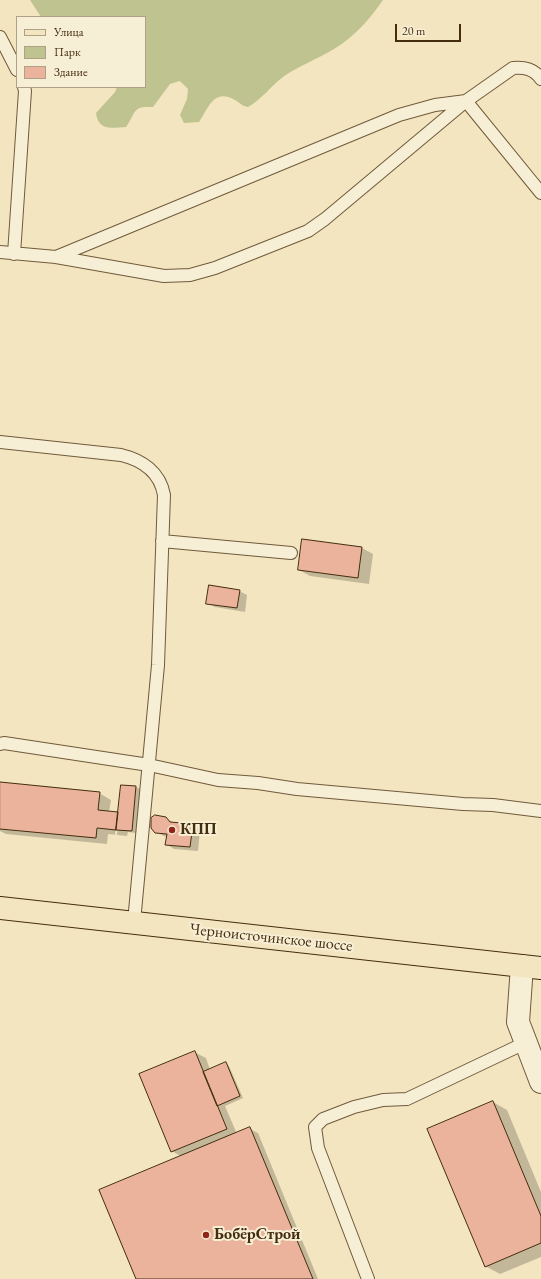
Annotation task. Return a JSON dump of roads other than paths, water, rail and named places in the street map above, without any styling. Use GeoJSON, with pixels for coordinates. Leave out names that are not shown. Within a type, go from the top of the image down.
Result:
{"type":"FeatureCollection","features":[{"type":"Feature","properties":{"kind":"main road","name":"Черноисточинское шоссе"},"geometry":{"type":"LineString","coordinates":[[0,908],[532,967]]}},
{"type":"Feature","properties":{"kind":"street"},"geometry":{"type":"LineString","coordinates":[[532,967],[518,1022],[541,1082]]}},
{"type":"Feature","properties":{"kind":"lane"},"geometry":{"type":"LineString","coordinates":[[0,37],[16,68]]}},
{"type":"Feature","properties":{"kind":"lane"},"geometry":{"type":"LineString","coordinates":[[0,252],[56,257],[164,276],[190,275],[215,268],[308,231],[325,219],[466,101],[513,68],[529,69],[534,71],[541,79]]}},
{"type":"Feature","properties":{"kind":"lane"},"geometry":{"type":"LineString","coordinates":[[14,254],[24,88]]}},
{"type":"Feature","properties":{"kind":"lane"},"geometry":{"type":"LineString","coordinates":[[466,101],[541,193]]}},
{"type":"Feature","properties":{"kind":"lane"},"geometry":{"type":"LineString","coordinates":[[56,257],[399,115],[435,105],[466,101]]}},
{"type":"Feature","properties":{"kind":"lane"},"geometry":{"type":"LineString","coordinates":[[0,442],[121,455],[132,458],[149,468],[160,481],[163,488],[158,665],[134,922]]}},
{"type":"Feature","properties":{"kind":"lane"},"geometry":{"type":"LineString","coordinates":[[162,541],[291,553]]}},
{"type":"Feature","properties":{"kind":"lane"},"geometry":{"type":"LineString","coordinates":[[0,744],[4,743],[149,765],[218,780],[541,811]]}},
{"type":"Feature","properties":{"kind":"lane"},"geometry":{"type":"LineString","coordinates":[[368,1279],[318,1148],[315,1128],[323,1119],[354,1107],[383,1100],[407,1099],[525,1043]]}},
{"type":"Feature","properties":{"kind":"place","name":"КПП"},"geometry":{"type":"Point","coordinates":[172,830]}},
{"type":"Feature","properties":{"kind":"place","name":"БобёрСтрой"},"geometry":{"type":"Point","coordinates":[206,1235]}}]}
